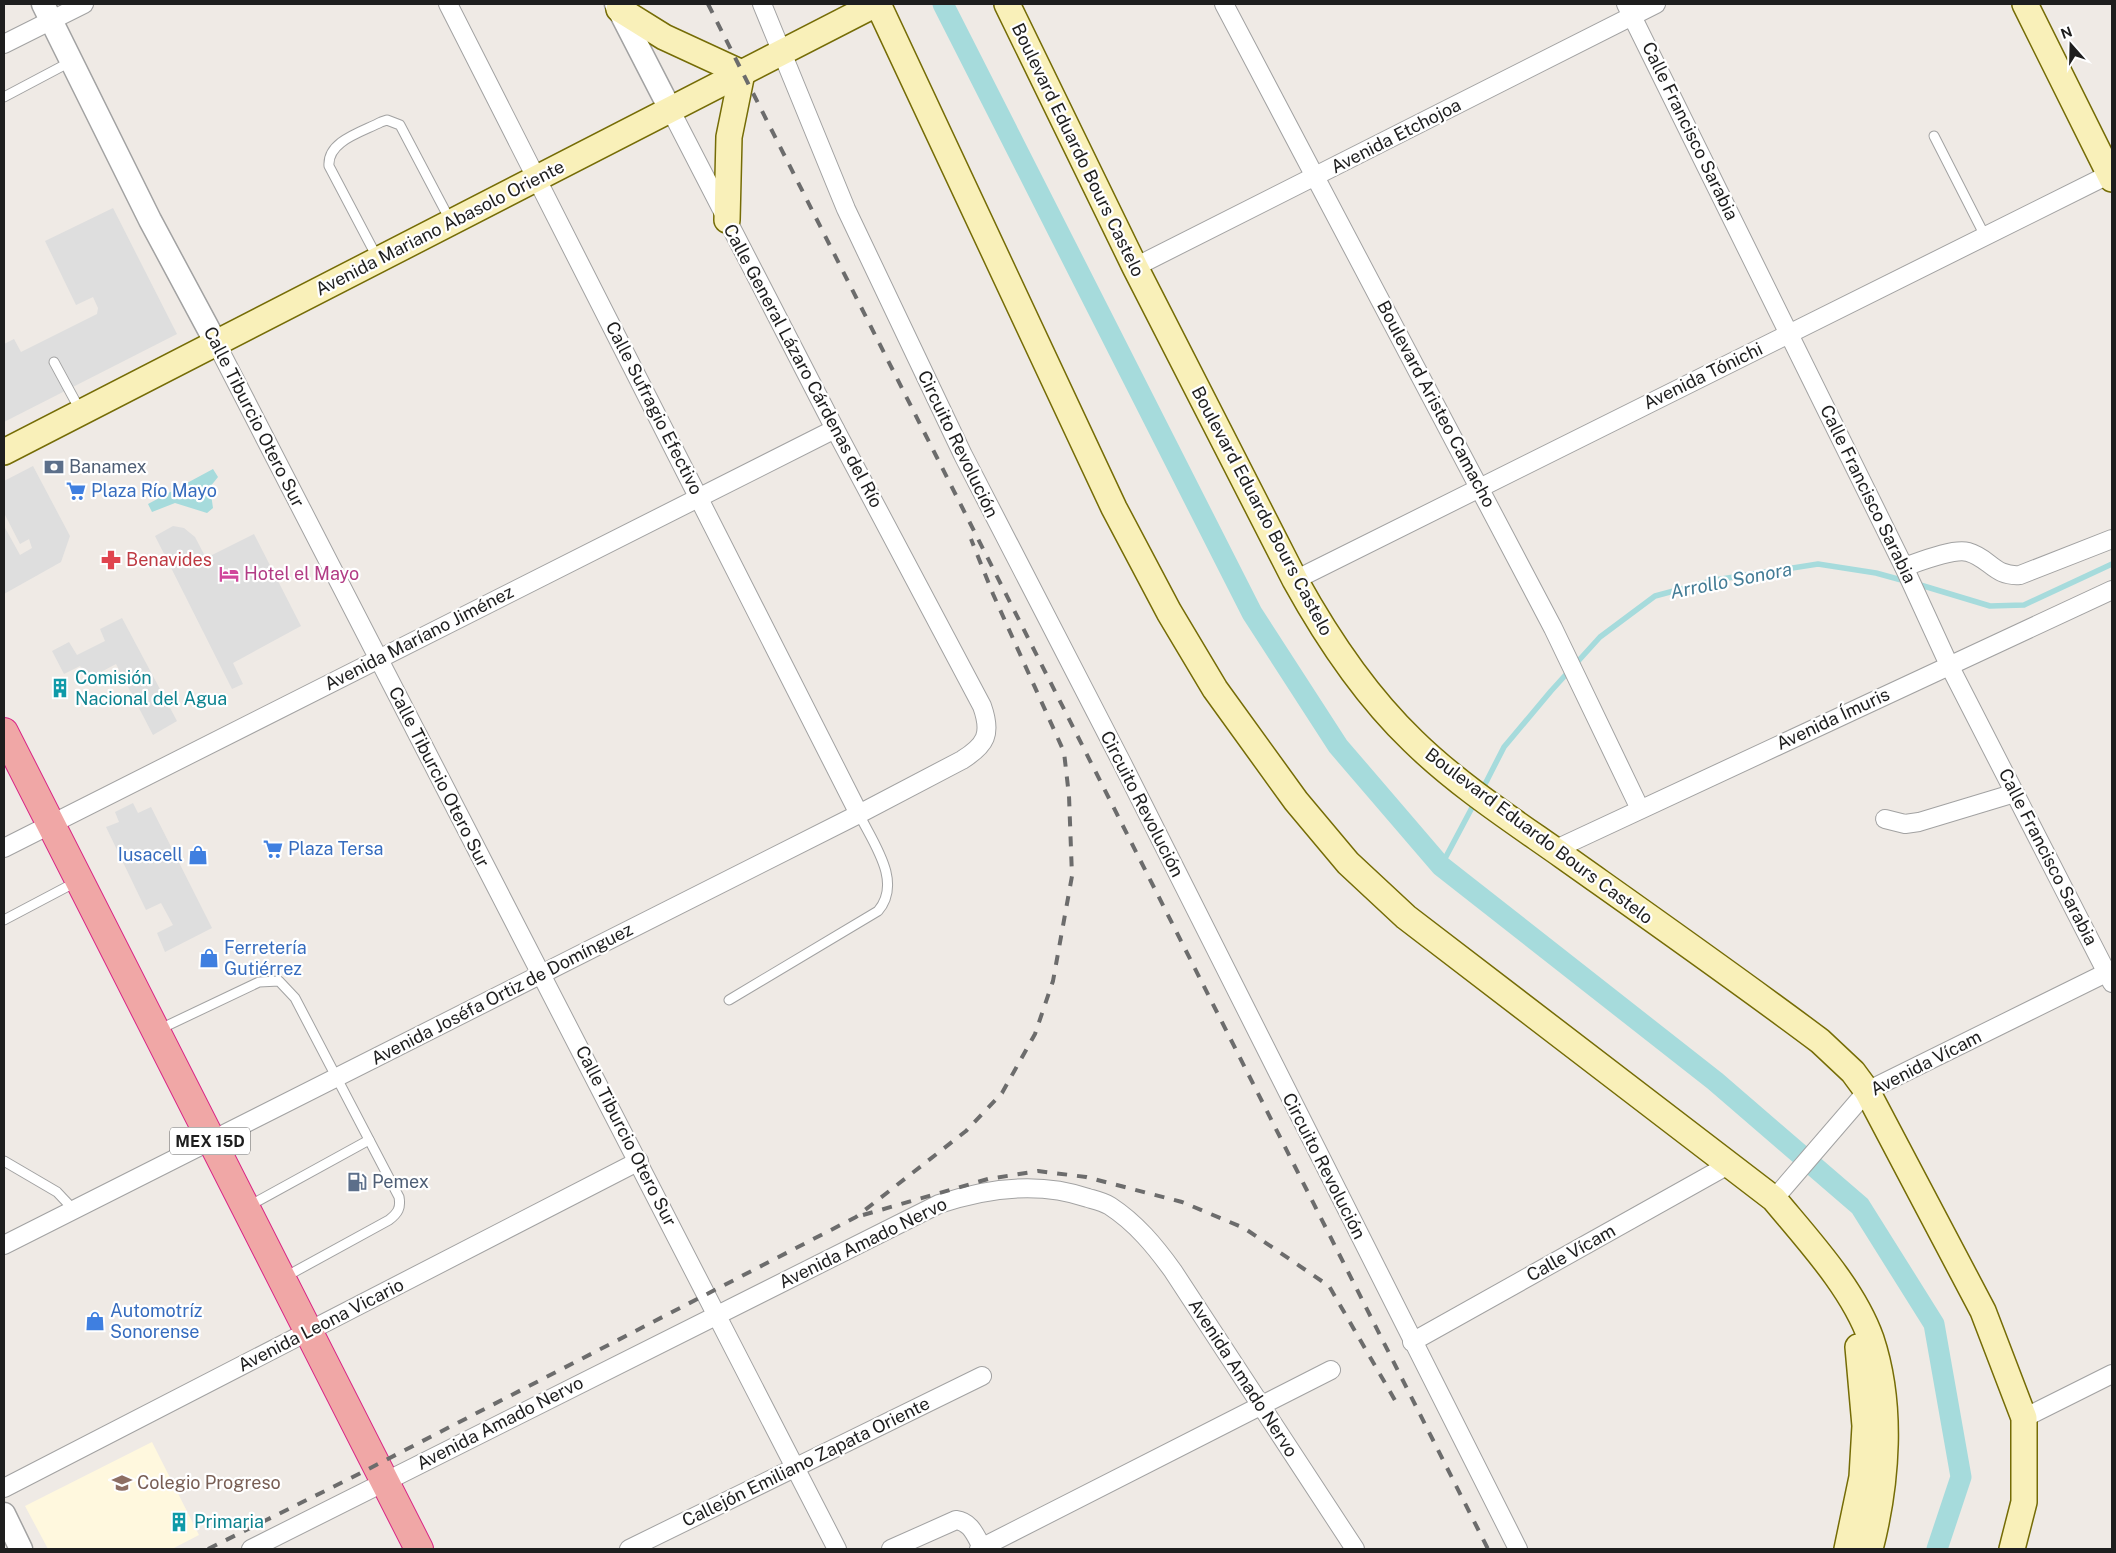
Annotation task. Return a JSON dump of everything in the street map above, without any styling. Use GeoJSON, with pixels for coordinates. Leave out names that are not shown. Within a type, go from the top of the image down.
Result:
{"type":"FeatureCollection","features":[{"type":"Feature","properties":{"kind":"highway","name":"MEX 15D"},"geometry":{"type":"LineString","coordinates":[[4,732],[419,1549]]}},
{"type":"Feature","properties":{"kind":"main road","name":"Boulevard Eduardo Bours Castelo"},"geometry":{"type":"LineString","coordinates":[[1007,4],[1135,267],[1295,580],[1349,665],[1401,729],[1431,758],[1457,779],[1820,1041],[1853,1072],[1983,1310],[2024,1418],[2024,1502],[2012,1549]]}},
{"type":"Feature","properties":{"kind":"main road"},"geometry":{"type":"LineString","coordinates":[[2025,4],[2111,176]]}},
{"type":"Feature","properties":{"kind":"main road","name":"Avenida Mariano Abasolo Oriente"},"geometry":{"type":"LineString","coordinates":[[4,452],[871,5]]}},
{"type":"Feature","properties":{"kind":"main road"},"geometry":{"type":"LineString","coordinates":[[871,5],[1146,571],[1190,649],[1258,751],[1348,863],[1406,917],[1730,1164],[1778,1194],[1850,1297],[1870,1339],[1881,1386],[1886,1447],[1881,1491],[1870,1549]]}},
{"type":"Feature","properties":{"kind":"main road"},"geometry":{"type":"LineString","coordinates":[[617,6],[664,37],[742,73],[729,137],[727,220]]}},
{"type":"Feature","properties":{"kind":"main road"},"geometry":{"type":"LineString","coordinates":[[1847,1549],[1862,1477],[1865,1426],[1858,1345],[1850,1297]]}},
{"type":"Feature","properties":{"kind":"main road"},"geometry":{"type":"LineString","coordinates":[[2022,1549],[2024,1502]]}},
{"type":"Feature","properties":{"kind":"street"},"geometry":{"type":"LineString","coordinates":[[4,44],[47,12],[84,4]]}},
{"type":"Feature","properties":{"kind":"street","name":"Calle Sufragio Efectivo"},"geometry":{"type":"LineString","coordinates":[[448,4],[538,178],[859,814]]}},
{"type":"Feature","properties":{"kind":"street","name":"Circuito Revolución"},"geometry":{"type":"LineString","coordinates":[[762,4],[846,210],[963,455],[1122,763],[1412,1342],[1518,1549]]}},
{"type":"Feature","properties":{"kind":"street","name":"Boulevard Aristeo Camacho"},"geometry":{"type":"LineString","coordinates":[[1224,4],[1554,628],[1640,809]]}},
{"type":"Feature","properties":{"kind":"street","name":"Avenida Etchojoa"},"geometry":{"type":"LineString","coordinates":[[1135,267],[1316,176],[1630,10],[1656,4]]}},
{"type":"Feature","properties":{"kind":"street","name":"Calle General Lázaro Cárdenas del Río"},"geometry":{"type":"LineString","coordinates":[[617,6],[982,706],[988,729]]}},
{"type":"Feature","properties":{"kind":"street","name":"Calle Francisco Sarabia"},"geometry":{"type":"LineString","coordinates":[[1630,10],[1904,567],[1949,665],[2110,976]]}},
{"type":"Feature","properties":{"kind":"street","name":"Calle Tiburcio Otero Sur"},"geometry":{"type":"LineString","coordinates":[[47,12],[150,220],[216,343],[639,1161],[837,1549]]}},
{"type":"Feature","properties":{"kind":"street","name":"Avenida Tónichi"},"geometry":{"type":"LineString","coordinates":[[1295,580],[1789,333],[2111,176]]}},
{"type":"Feature","properties":{"kind":"street","name":"Avenida Maríano Jiménez"},"geometry":{"type":"LineString","coordinates":[[4,848],[836,429]]}},
{"type":"Feature","properties":{"kind":"street"},"geometry":{"type":"LineString","coordinates":[[1904,567],[1966,551],[1981,557],[1998,572],[2008,576],[2020,575],[2112,539]]}},
{"type":"Feature","properties":{"kind":"street","name":"Avenida Ímuris"},"geometry":{"type":"LineString","coordinates":[[1554,850],[2112,590]]}},
{"type":"Feature","properties":{"kind":"street","name":"Avenida Joséfa Ortiz de Domínguez"},"geometry":{"type":"LineString","coordinates":[[4,1245],[859,814],[976,752],[984,741],[988,729]]}},
{"type":"Feature","properties":{"kind":"street"},"geometry":{"type":"LineString","coordinates":[[1885,819],[1905,824],[1919,822],[2015,793]]}},
{"type":"Feature","properties":{"kind":"street","name":"Avenida Vícam"},"geometry":{"type":"LineString","coordinates":[[1778,1194],[1864,1095],[2110,976]]}},
{"type":"Feature","properties":{"kind":"street","name":"Avenida Leona Vicario"},"geometry":{"type":"LineString","coordinates":[[4,1488],[639,1161]]}},
{"type":"Feature","properties":{"kind":"street","name":"Calle Vícam"},"geometry":{"type":"LineString","coordinates":[[1412,1342],[1730,1164]]}},
{"type":"Feature","properties":{"kind":"street","name":"Avenida Amado Nervo"},"geometry":{"type":"LineString","coordinates":[[251,1549],[939,1204],[965,1195],[998,1189],[1025,1188],[1054,1190],[1079,1195],[1108,1205],[1132,1222],[1151,1242],[1173,1271],[1355,1549]]}},
{"type":"Feature","properties":{"kind":"street"},"geometry":{"type":"LineString","coordinates":[[892,1549],[956,1520],[964,1521],[972,1528],[981,1548],[1262,1407],[1331,1370]]}},
{"type":"Feature","properties":{"kind":"street"},"geometry":{"type":"LineString","coordinates":[[2024,1418],[2112,1374]]}},
{"type":"Feature","properties":{"kind":"street","name":"Callejón Emiliano Zapata Oriente"},"geometry":{"type":"LineString","coordinates":[[630,1549],[982,1376]]}},
{"type":"Feature","properties":{"kind":"street"},"geometry":{"type":"LineString","coordinates":[[4,1514],[22,1549]]}},
{"type":"Feature","properties":{"kind":"lane"},"geometry":{"type":"LineString","coordinates":[[4,97],[72,62]]}},
{"type":"Feature","properties":{"kind":"lane"},"geometry":{"type":"LineString","coordinates":[[378,260],[329,166],[328,158],[334,147],[380,122],[394,122],[405,131],[452,222]]}},
{"type":"Feature","properties":{"kind":"lane"},"geometry":{"type":"LineString","coordinates":[[1934,136],[1985,236]]}},
{"type":"Feature","properties":{"kind":"lane"},"geometry":{"type":"LineString","coordinates":[[54,362],[81,412]]}},
{"type":"Feature","properties":{"kind":"lane"},"geometry":{"type":"LineString","coordinates":[[729,1000],[878,911],[886,901],[888,877],[859,814]]}},
{"type":"Feature","properties":{"kind":"lane"},"geometry":{"type":"LineString","coordinates":[[4,920],[79,880]]}},
{"type":"Feature","properties":{"kind":"lane"},"geometry":{"type":"LineString","coordinates":[[155,1031],[259,982],[279,981],[295,998],[399,1197],[400,1205],[397,1214],[389,1220],[281,1279]]}},
{"type":"Feature","properties":{"kind":"lane"},"geometry":{"type":"LineString","coordinates":[[245,1208],[370,1140]]}},
{"type":"Feature","properties":{"kind":"lane"},"geometry":{"type":"LineString","coordinates":[[4,1161],[57,1192],[74,1210]]}},
{"type":"Feature","properties":{"kind":"shaded area"},"geometry":{"type":"Polygon","coordinates":[[[113,208],[177,334],[4,422],[4,344],[14,339],[21,352],[97,314],[98,308],[93,297],[76,305],[45,241],[113,208]]]}},
{"type":"Feature","properties":{"kind":"shaded area"},"geometry":{"type":"Polygon","coordinates":[[[33,466],[70,536],[61,562],[4,594],[4,526],[20,555],[32,548],[29,539],[20,544],[4,513],[4,481],[33,466]]]}},
{"type":"Feature","properties":{"kind":"shaded area"},"geometry":{"type":"Polygon","coordinates":[[[173,526],[184,528],[195,537],[206,558],[254,534],[301,626],[233,663],[243,684],[232,689],[155,536],[173,526]]]}},
{"type":"Feature","properties":{"kind":"shaded area"},"geometry":{"type":"Polygon","coordinates":[[[122,618],[177,721],[153,735],[116,664],[88,679],[80,666],[64,674],[52,651],[69,642],[77,655],[105,641],[100,629],[122,618]]]}},
{"type":"Feature","properties":{"kind":"shaded area"},"geometry":{"type":"Polygon","coordinates":[[[133,803],[138,813],[151,807],[212,928],[165,952],[157,933],[173,925],[161,903],[146,910],[106,827],[119,822],[115,812],[133,803]]]}},
{"type":"Feature","properties":{"kind":"shaded area","name":"Colegio Progreso"},"geometry":{"type":"Polygon","coordinates":[[[152,1442],[199,1535],[172,1549],[48,1549],[25,1506],[152,1442]]]}},
{"type":"Feature","properties":{"kind":"water"},"geometry":{"type":"Polygon","coordinates":[[[213,469],[218,477],[210,487],[213,508],[207,513],[175,503],[152,512],[148,504],[213,469]]]}},
{"type":"Feature","properties":{"kind":"waterway"},"geometry":{"type":"LineString","coordinates":[[943,4],[1252,613],[1338,746],[1441,866],[1715,1081],[1860,1206],[1934,1324],[1961,1477],[1937,1549]]}},
{"type":"Feature","properties":{"kind":"waterway","name":"Arrollo Sonora"},"geometry":{"type":"LineString","coordinates":[[1481,792],[1504,747],[1551,691],[1600,637],[1655,596],[1715,580],[1818,564],[1876,573],[1905,581]]}},
{"type":"Feature","properties":{"kind":"waterway","name":"Arrollo Sonora"},"geometry":{"type":"LineString","coordinates":[[1917,584],[1990,606],[2024,605],[2112,564]]}},
{"type":"Feature","properties":{"kind":"waterway","name":"Arrollo Sonora"},"geometry":{"type":"LineString","coordinates":[[1441,866],[1475,802]]}},
{"type":"Feature","properties":{"kind":"railway"},"geometry":{"type":"LineString","coordinates":[[708,4],[1488,1549]]}},
{"type":"Feature","properties":{"kind":"railway"},"geometry":{"type":"LineString","coordinates":[[208,1549],[351,1478],[856,1217],[966,1131],[1002,1093],[1035,1034],[1053,981],[1072,876],[1069,796],[1064,752],[993,594],[971,539]]}},
{"type":"Feature","properties":{"kind":"railway"},"geometry":{"type":"LineString","coordinates":[[863,1215],[988,1179],[1038,1171],[1086,1177],[1182,1202],[1244,1228],[1329,1286],[1396,1402]]}},
{"type":"Feature","properties":{"kind":"place","name":"Banamex"},"geometry":{"type":"Point","coordinates":[54,467]}},
{"type":"Feature","properties":{"kind":"place","name":"Plaza Río Mayo"},"geometry":{"type":"Point","coordinates":[76,491]}},
{"type":"Feature","properties":{"kind":"place","name":"Benavides"},"geometry":{"type":"Point","coordinates":[111,560]}},
{"type":"Feature","properties":{"kind":"place","name":"Hotel el Mayo"},"geometry":{"type":"Point","coordinates":[229,574]}},
{"type":"Feature","properties":{"kind":"place","name":"Comisión Nacional del Agua"},"geometry":{"type":"Point","coordinates":[60,688]}},
{"type":"Feature","properties":{"kind":"place","name":"Plaza Tersa"},"geometry":{"type":"Point","coordinates":[273,849]}},
{"type":"Feature","properties":{"kind":"place","name":"Iusacell"},"geometry":{"type":"Point","coordinates":[198,855]}},
{"type":"Feature","properties":{"kind":"place","name":"Ferretería Gutiérrez"},"geometry":{"type":"Point","coordinates":[209,958]}},
{"type":"Feature","properties":{"kind":"place","name":"Pemex"},"geometry":{"type":"Point","coordinates":[357,1182]}},
{"type":"Feature","properties":{"kind":"place","name":"Automotríz Sonorense"},"geometry":{"type":"Point","coordinates":[95,1321]}},
{"type":"Feature","properties":{"kind":"place","name":"Colegio Progreso"},"geometry":{"type":"Point","coordinates":[122,1483]}},
{"type":"Feature","properties":{"kind":"place","name":"Primaria"},"geometry":{"type":"Point","coordinates":[179,1522]}}]}
